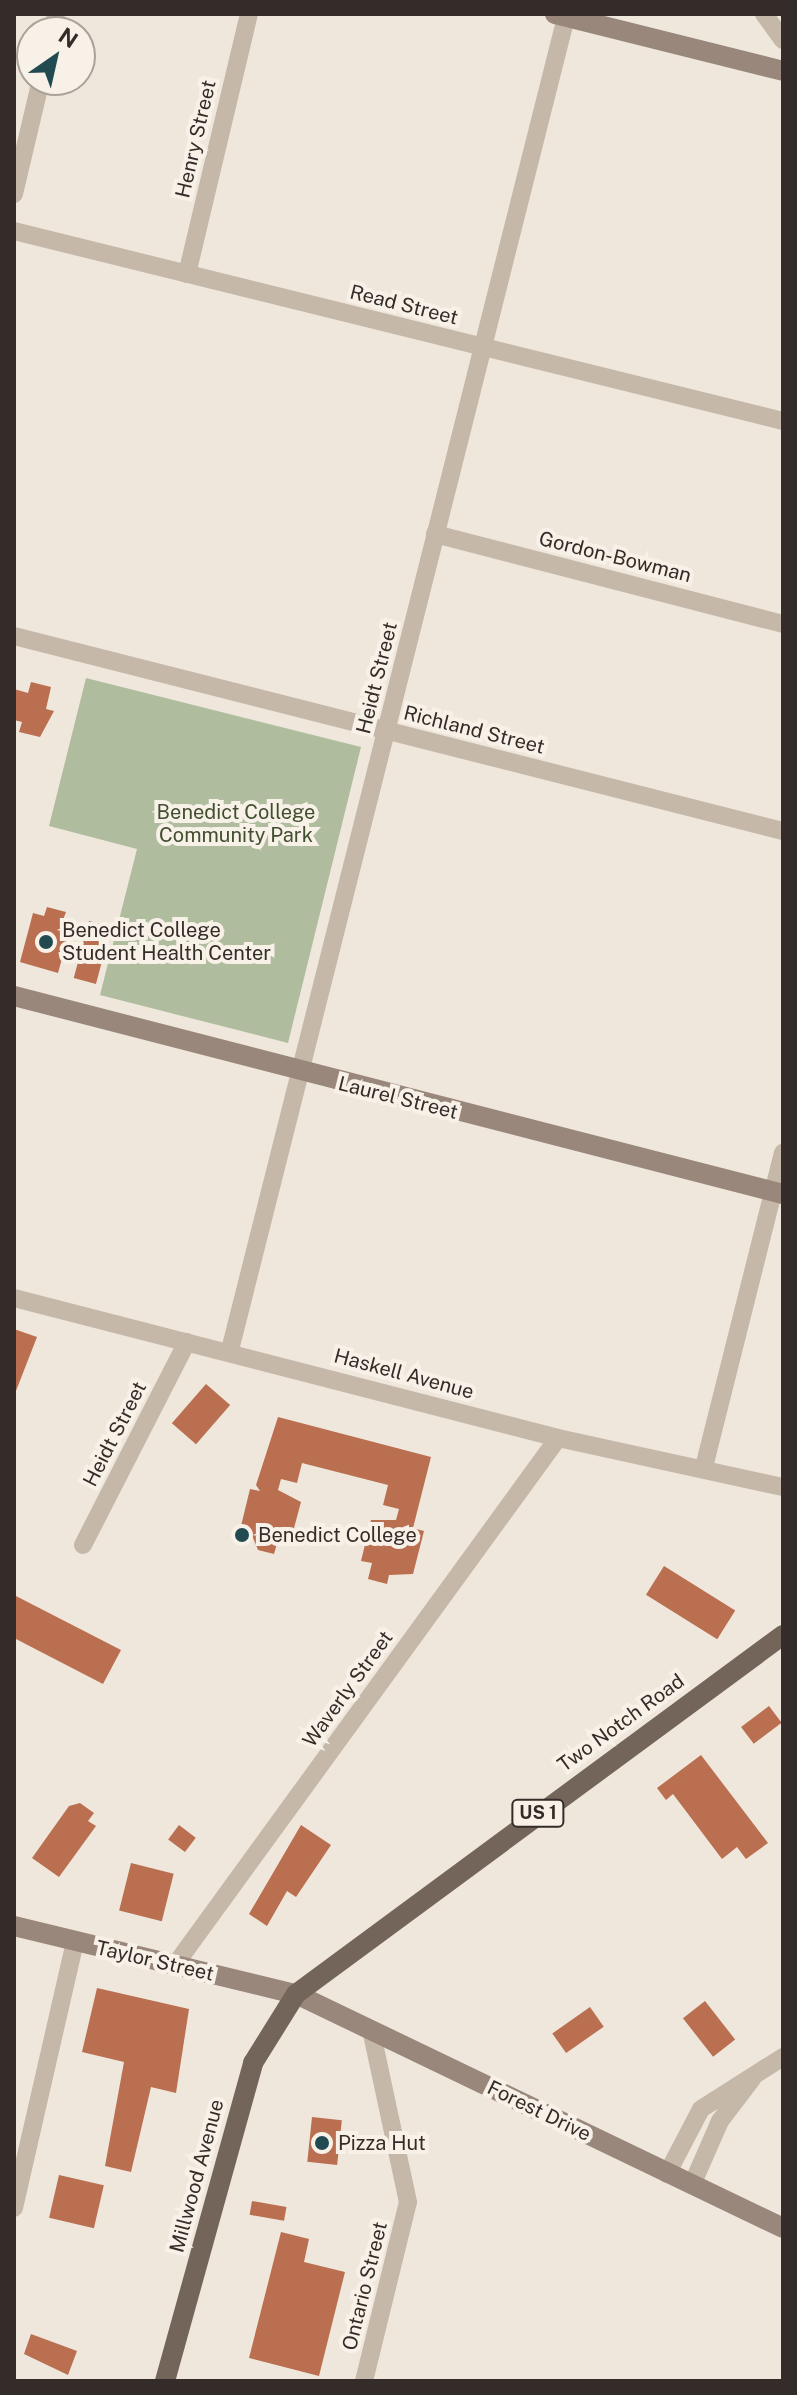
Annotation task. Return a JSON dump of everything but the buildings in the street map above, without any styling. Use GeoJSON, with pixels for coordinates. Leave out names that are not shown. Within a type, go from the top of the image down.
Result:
{"type":"FeatureCollection","features":[{"type":"Feature","properties":{"kind":"main road","name":"Two Notch Road"},"geometry":{"type":"LineString","coordinates":[[296,1994],[783,1635]]}},
{"type":"Feature","properties":{"kind":"main road","name":"Millwood Avenue"},"geometry":{"type":"LineString","coordinates":[[165,2381],[253,2063],[296,1994]]}},
{"type":"Feature","properties":{"kind":"street","name":"Henry Street"},"geometry":{"type":"LineString","coordinates":[[187,274],[249,14]]}},
{"type":"Feature","properties":{"kind":"street"},"geometry":{"type":"LineString","coordinates":[[764,14],[783,40]]}},
{"type":"Feature","properties":{"kind":"street"},"geometry":{"type":"LineString","coordinates":[[560,15],[783,71]]}},
{"type":"Feature","properties":{"kind":"street","name":"Heidt Street"},"geometry":{"type":"LineString","coordinates":[[230,1350],[388,731],[560,15]]}},
{"type":"Feature","properties":{"kind":"street"},"geometry":{"type":"LineString","coordinates":[[14,194],[37,96]]}},
{"type":"Feature","properties":{"kind":"street","name":"Read Street"},"geometry":{"type":"LineString","coordinates":[[14,231],[783,421]]}},
{"type":"Feature","properties":{"kind":"street","name":"Gordon-Bowman"},"geometry":{"type":"LineString","coordinates":[[435,534],[783,624]]}},
{"type":"Feature","properties":{"kind":"street","name":"Richland Street"},"geometry":{"type":"LineString","coordinates":[[14,636],[783,831]]}},
{"type":"Feature","properties":{"kind":"street","name":"Laurel Street"},"geometry":{"type":"LineString","coordinates":[[14,996],[298,1074],[778,1193]]}},
{"type":"Feature","properties":{"kind":"street"},"geometry":{"type":"LineString","coordinates":[[704,1467],[778,1193],[783,1153]]}},
{"type":"Feature","properties":{"kind":"street","name":"Haskell Avenue"},"geometry":{"type":"LineString","coordinates":[[14,1298],[230,1350],[558,1438],[704,1467],[783,1487]]}},
{"type":"Feature","properties":{"kind":"street","name":"Heidt Street"},"geometry":{"type":"LineString","coordinates":[[83,1545],[187,1342]]}},
{"type":"Feature","properties":{"kind":"street","name":"Waverly Street"},"geometry":{"type":"LineString","coordinates":[[175,1965],[558,1438]]}},
{"type":"Feature","properties":{"kind":"street","name":"Taylor Street"},"geometry":{"type":"LineString","coordinates":[[14,1926],[296,1994]]}},
{"type":"Feature","properties":{"kind":"street"},"geometry":{"type":"LineString","coordinates":[[14,2208],[75,1941]]}},
{"type":"Feature","properties":{"kind":"street","name":"Forest Drive"},"geometry":{"type":"LineString","coordinates":[[296,1994],[783,2228]]}},
{"type":"Feature","properties":{"kind":"street","name":"Ontario Street"},"geometry":{"type":"LineString","coordinates":[[364,2381],[408,2202],[371,2030]]}},
{"type":"Feature","properties":{"kind":"street"},"geometry":{"type":"LineString","coordinates":[[692,2185],[720,2121],[752,2079],[783,2057]]}},
{"type":"Feature","properties":{"kind":"street"},"geometry":{"type":"LineString","coordinates":[[667,2174],[701,2109],[728,2086],[752,2079]]}},
{"type":"Feature","properties":{"kind":"green space","name":"Benedict College Community Park"},"geometry":{"type":"Polygon","coordinates":[[[86,678],[361,747],[288,1043],[100,995],[137,849],[49,826],[86,678]]]}},
{"type":"Feature","properties":{"kind":"place","name":"Benedict College Student Health Center"},"geometry":{"type":"Point","coordinates":[46,942]}},
{"type":"Feature","properties":{"kind":"place","name":"Benedict College"},"geometry":{"type":"Point","coordinates":[242,1535]}},
{"type":"Feature","properties":{"kind":"place","name":"Pizza Hut"},"geometry":{"type":"Point","coordinates":[322,2143]}}]}
